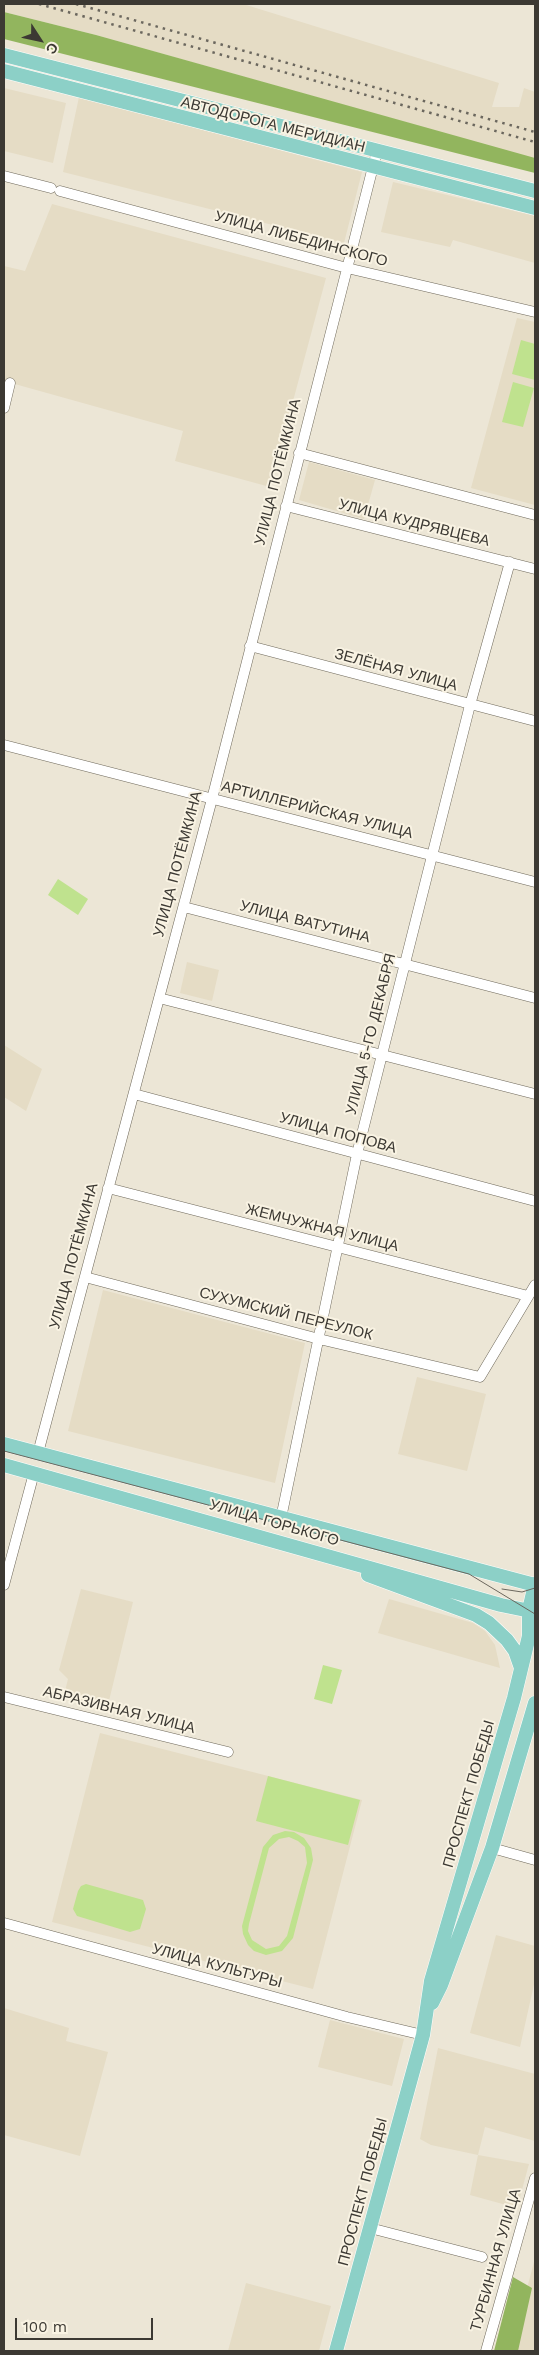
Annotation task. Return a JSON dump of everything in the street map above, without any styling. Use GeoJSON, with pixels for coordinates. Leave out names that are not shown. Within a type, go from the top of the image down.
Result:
{"type":"FeatureCollection","features":[{"type":"Feature","properties":{"kind":"main road","name":"АВТОДОРОГА МЕРИДИАН"},"geometry":{"type":"LineString","coordinates":[[4,55],[535,191]]}},
{"type":"Feature","properties":{"kind":"main road","name":"АВТОДОРОГА МЕРИДИАН"},"geometry":{"type":"LineString","coordinates":[[4,71],[535,208]]}},
{"type":"Feature","properties":{"kind":"main road","name":"УЛИЦА ГОРЬКОГО"},"geometry":{"type":"LineString","coordinates":[[4,1444],[535,1585]]}},
{"type":"Feature","properties":{"kind":"main road","name":"УЛИЦА ПОТЁМКИНА"},"geometry":{"type":"LineString","coordinates":[[34,1473],[38,1453]]}},
{"type":"Feature","properties":{"kind":"main road","name":"УЛИЦА ГОРЬКОГО"},"geometry":{"type":"LineString","coordinates":[[4,1465],[501,1605],[532,1611]]}},
{"type":"Feature","properties":{"kind":"main road"},"geometry":{"type":"LineString","coordinates":[[193,1517],[199,1496]]}},
{"type":"Feature","properties":{"kind":"main road"},"geometry":{"type":"LineString","coordinates":[[329,1556],[354,1570],[476,1615],[489,1623],[507,1640],[522,1668]]}},
{"type":"Feature","properties":{"kind":"main road","name":"ПРОСПЕКТ ПОБЕДЫ"},"geometry":{"type":"LineString","coordinates":[[336,2351],[423,2035],[428,2012],[431,1981],[522,1668],[529,1636],[535,1585]]}},
{"type":"Feature","properties":{"kind":"main road","name":"ПРОСПЕКТ ПОБЕДЫ"},"geometry":{"type":"LineString","coordinates":[[428,2012],[441,1985],[492,1848],[535,1703]]}},
{"type":"Feature","properties":{"kind":"street","name":"УЛИЦА ПОТЁМКИНА"},"geometry":{"type":"LineString","coordinates":[[38,1453],[184,907],[377,151]]}},
{"type":"Feature","properties":{"kind":"street","name":"УЛИЦА ЛИБЕДИНСКОГО"},"geometry":{"type":"LineString","coordinates":[[4,176],[347,268],[535,312]]}},
{"type":"Feature","properties":{"kind":"street"},"geometry":{"type":"LineString","coordinates":[[4,408],[10,383]]}},
{"type":"Feature","properties":{"kind":"street"},"geometry":{"type":"LineString","coordinates":[[299,453],[535,516]]}},
{"type":"Feature","properties":{"kind":"street","name":"УЛИЦА КУДРЯВЦЕВА"},"geometry":{"type":"LineString","coordinates":[[286,506],[535,569]]}},
{"type":"Feature","properties":{"kind":"street","name":"УЛИЦА 5-ГО ДЕКАБРЯ"},"geometry":{"type":"LineString","coordinates":[[281,1518],[357,1154],[431,855],[510,562]]}},
{"type":"Feature","properties":{"kind":"street","name":"ЗЕЛЁНАЯ УЛИЦА"},"geometry":{"type":"LineString","coordinates":[[250,646],[535,721]]}},
{"type":"Feature","properties":{"kind":"street","name":"АРТИЛЛЕРИЙСКАЯ УЛИЦА"},"geometry":{"type":"LineString","coordinates":[[4,745],[535,882]]}},
{"type":"Feature","properties":{"kind":"street","name":"УЛИЦА ВАТУТИНА"},"geometry":{"type":"LineString","coordinates":[[184,907],[535,998]]}},
{"type":"Feature","properties":{"kind":"street"},"geometry":{"type":"LineString","coordinates":[[159,998],[535,1094]]}},
{"type":"Feature","properties":{"kind":"street","name":"УЛИЦА ПОПОВА"},"geometry":{"type":"LineString","coordinates":[[134,1094],[535,1201]]}},
{"type":"Feature","properties":{"kind":"street","name":"ЖЕМЧУЖНАЯ УЛИЦА"},"geometry":{"type":"LineString","coordinates":[[108,1188],[528,1296]]}},
{"type":"Feature","properties":{"kind":"street","name":"СУХУМСКИЙ ПЕРЕУЛОК"},"geometry":{"type":"LineString","coordinates":[[85,1277],[319,1339],[480,1377],[528,1296]]}},
{"type":"Feature","properties":{"kind":"street"},"geometry":{"type":"LineString","coordinates":[[528,1296],[535,1285]]}},
{"type":"Feature","properties":{"kind":"street","name":"УЛИЦА ПОТЁМКИНА"},"geometry":{"type":"LineString","coordinates":[[4,1585],[34,1473]]}},
{"type":"Feature","properties":{"kind":"street","name":"АБРАЗИВНАЯ УЛИЦА"},"geometry":{"type":"LineString","coordinates":[[4,1697],[228,1752]]}},
{"type":"Feature","properties":{"kind":"street"},"geometry":{"type":"LineString","coordinates":[[492,1848],[535,1860]]}},
{"type":"Feature","properties":{"kind":"street","name":"УЛИЦА КУЛЬТУРЫ"},"geometry":{"type":"LineString","coordinates":[[4,1923],[347,2017],[423,2035]]}},
{"type":"Feature","properties":{"kind":"street","name":"ТУРБИННАЯ УЛИЦА"},"geometry":{"type":"LineString","coordinates":[[486,2351],[535,2178]]}},
{"type":"Feature","properties":{"kind":"street"},"geometry":{"type":"LineString","coordinates":[[370,2228],[482,2257]]}},
{"type":"Feature","properties":{"kind":"shaded area"},"geometry":{"type":"Polygon","coordinates":[[[4,4],[243,4],[499,83],[492,107],[519,107],[524,88],[535,92],[535,159],[96,35],[4,12],[4,4]]]}},
{"type":"Feature","properties":{"kind":"shaded area"},"geometry":{"type":"Polygon","coordinates":[[[4,88],[66,103],[53,163],[4,151],[4,88]]]}},
{"type":"Feature","properties":{"kind":"shaded area"},"geometry":{"type":"Polygon","coordinates":[[[79,97],[362,172],[344,243],[63,172],[79,97]]]}},
{"type":"Feature","properties":{"kind":"shaded area"},"geometry":{"type":"Polygon","coordinates":[[[393,182],[535,216],[535,263],[453,240],[450,247],[381,232],[393,182]]]}},
{"type":"Feature","properties":{"kind":"shaded area"},"geometry":{"type":"Polygon","coordinates":[[[52,204],[326,278],[270,487],[175,461],[183,431],[4,381],[4,266],[25,271],[52,204]]]}},
{"type":"Feature","properties":{"kind":"shaded area"},"geometry":{"type":"Polygon","coordinates":[[[517,318],[535,322],[535,505],[471,488],[517,318]]]}},
{"type":"Feature","properties":{"kind":"shaded area"},"geometry":{"type":"Polygon","coordinates":[[[309,462],[375,480],[364,519],[299,500],[309,462]]]}},
{"type":"Feature","properties":{"kind":"shaded area"},"geometry":{"type":"Polygon","coordinates":[[[187,962],[219,970],[212,1001],[180,993],[187,962]]]}},
{"type":"Feature","properties":{"kind":"shaded area"},"geometry":{"type":"Polygon","coordinates":[[[4,1045],[42,1069],[26,1111],[4,1097],[4,1045]]]}},
{"type":"Feature","properties":{"kind":"shaded area"},"geometry":{"type":"Polygon","coordinates":[[[103,1290],[305,1343],[275,1483],[68,1431],[103,1290]]]}},
{"type":"Feature","properties":{"kind":"shaded area"},"geometry":{"type":"Polygon","coordinates":[[[417,1377],[486,1394],[467,1471],[398,1454],[417,1377]]]}},
{"type":"Feature","properties":{"kind":"shaded area"},"geometry":{"type":"Polygon","coordinates":[[[81,1589],[133,1602],[107,1709],[63,1699],[68,1679],[59,1670],[81,1589]]]}},
{"type":"Feature","properties":{"kind":"shaded area"},"geometry":{"type":"Polygon","coordinates":[[[389,1599],[473,1623],[485,1631],[495,1645],[500,1668],[378,1633],[389,1599]]]}},
{"type":"Feature","properties":{"kind":"shaded area"},"geometry":{"type":"Polygon","coordinates":[[[100,1733],[362,1800],[313,1989],[52,1922],[100,1733]]]}},
{"type":"Feature","properties":{"kind":"shaded area"},"geometry":{"type":"Polygon","coordinates":[[[496,1935],[535,1946],[535,1980],[520,2047],[470,2033],[496,1935]]]}},
{"type":"Feature","properties":{"kind":"shaded area"},"geometry":{"type":"Polygon","coordinates":[[[4,2008],[69,2028],[66,2041],[108,2052],[80,2156],[4,2135],[4,2008]]]}},
{"type":"Feature","properties":{"kind":"shaded area"},"geometry":{"type":"Polygon","coordinates":[[[330,2020],[404,2039],[392,2086],[318,2067],[330,2020]]]}},
{"type":"Feature","properties":{"kind":"shaded area"},"geometry":{"type":"Polygon","coordinates":[[[438,2048],[535,2074],[535,2141],[485,2127],[478,2155],[431,2145],[420,2139],[438,2048]]]}},
{"type":"Feature","properties":{"kind":"shaded area"},"geometry":{"type":"Polygon","coordinates":[[[478,2155],[529,2164],[517,2208],[470,2195],[478,2155]]]}},
{"type":"Feature","properties":{"kind":"shaded area"},"geometry":{"type":"Polygon","coordinates":[[[535,2258],[535,2351],[510,2351],[530,2277],[535,2258]]]}},
{"type":"Feature","properties":{"kind":"shaded area"},"geometry":{"type":"Polygon","coordinates":[[[246,2283],[331,2306],[319,2351],[228,2351],[246,2283]]]}},
{"type":"Feature","properties":{"kind":"green space"},"geometry":{"type":"Polygon","coordinates":[[[4,12],[96,35],[535,158],[535,173],[4,39],[4,12]]]}},
{"type":"Feature","properties":{"kind":"green space"},"geometry":{"type":"Polygon","coordinates":[[[521,340],[535,344],[535,380],[512,374],[521,340]]]}},
{"type":"Feature","properties":{"kind":"green space"},"geometry":{"type":"Polygon","coordinates":[[[513,382],[534,388],[523,427],[502,422],[513,382]]]}},
{"type":"Feature","properties":{"kind":"green space"},"geometry":{"type":"Polygon","coordinates":[[[58,879],[88,899],[78,915],[48,895],[58,879]]]}},
{"type":"Feature","properties":{"kind":"green space"},"geometry":{"type":"Polygon","coordinates":[[[323,1665],[342,1670],[332,1704],[314,1699],[323,1665]]]}},
{"type":"Feature","properties":{"kind":"green space"},"geometry":{"type":"Polygon","coordinates":[[[268,1776],[360,1800],[348,1845],[256,1821],[268,1776]]]}},
{"type":"Feature","properties":{"kind":"green space"},"geometry":{"type":"Polygon","coordinates":[[[285,1831],[294,1832],[304,1838],[311,1848],[313,1860],[293,1938],[282,1951],[266,1955],[254,1951],[248,1945],[242,1926],[263,1847],[273,1835],[285,1831]],[[289,1837],[279,1839],[269,1848],[248,1931],[252,1940],[266,1949],[279,1946],[287,1936],[307,1863],[305,1847],[289,1837]]]}},
{"type":"Feature","properties":{"kind":"green space"},"geometry":{"type":"Polygon","coordinates":[[[86,1884],[143,1900],[146,1909],[140,1929],[130,1932],[77,1916],[73,1909],[78,1891],[81,1886],[86,1884]]]}},
{"type":"Feature","properties":{"kind":"green space"},"geometry":{"type":"Polygon","coordinates":[[[513,2277],[532,2288],[518,2351],[494,2351],[513,2277]]]}},
{"type":"Feature","properties":{"kind":"tram line"},"geometry":{"type":"LineString","coordinates":[[4,1451],[469,1574],[535,1614]]}},
{"type":"Feature","properties":{"kind":"tram line"},"geometry":{"type":"LineString","coordinates":[[502,1589],[522,1592],[535,1588]]}},
{"type":"Feature","properties":{"kind":"railway"},"geometry":{"type":"LineString","coordinates":[[39,4],[535,142]]}},
{"type":"Feature","properties":{"kind":"railway"},"geometry":{"type":"LineString","coordinates":[[76,4],[535,132]]}}]}
